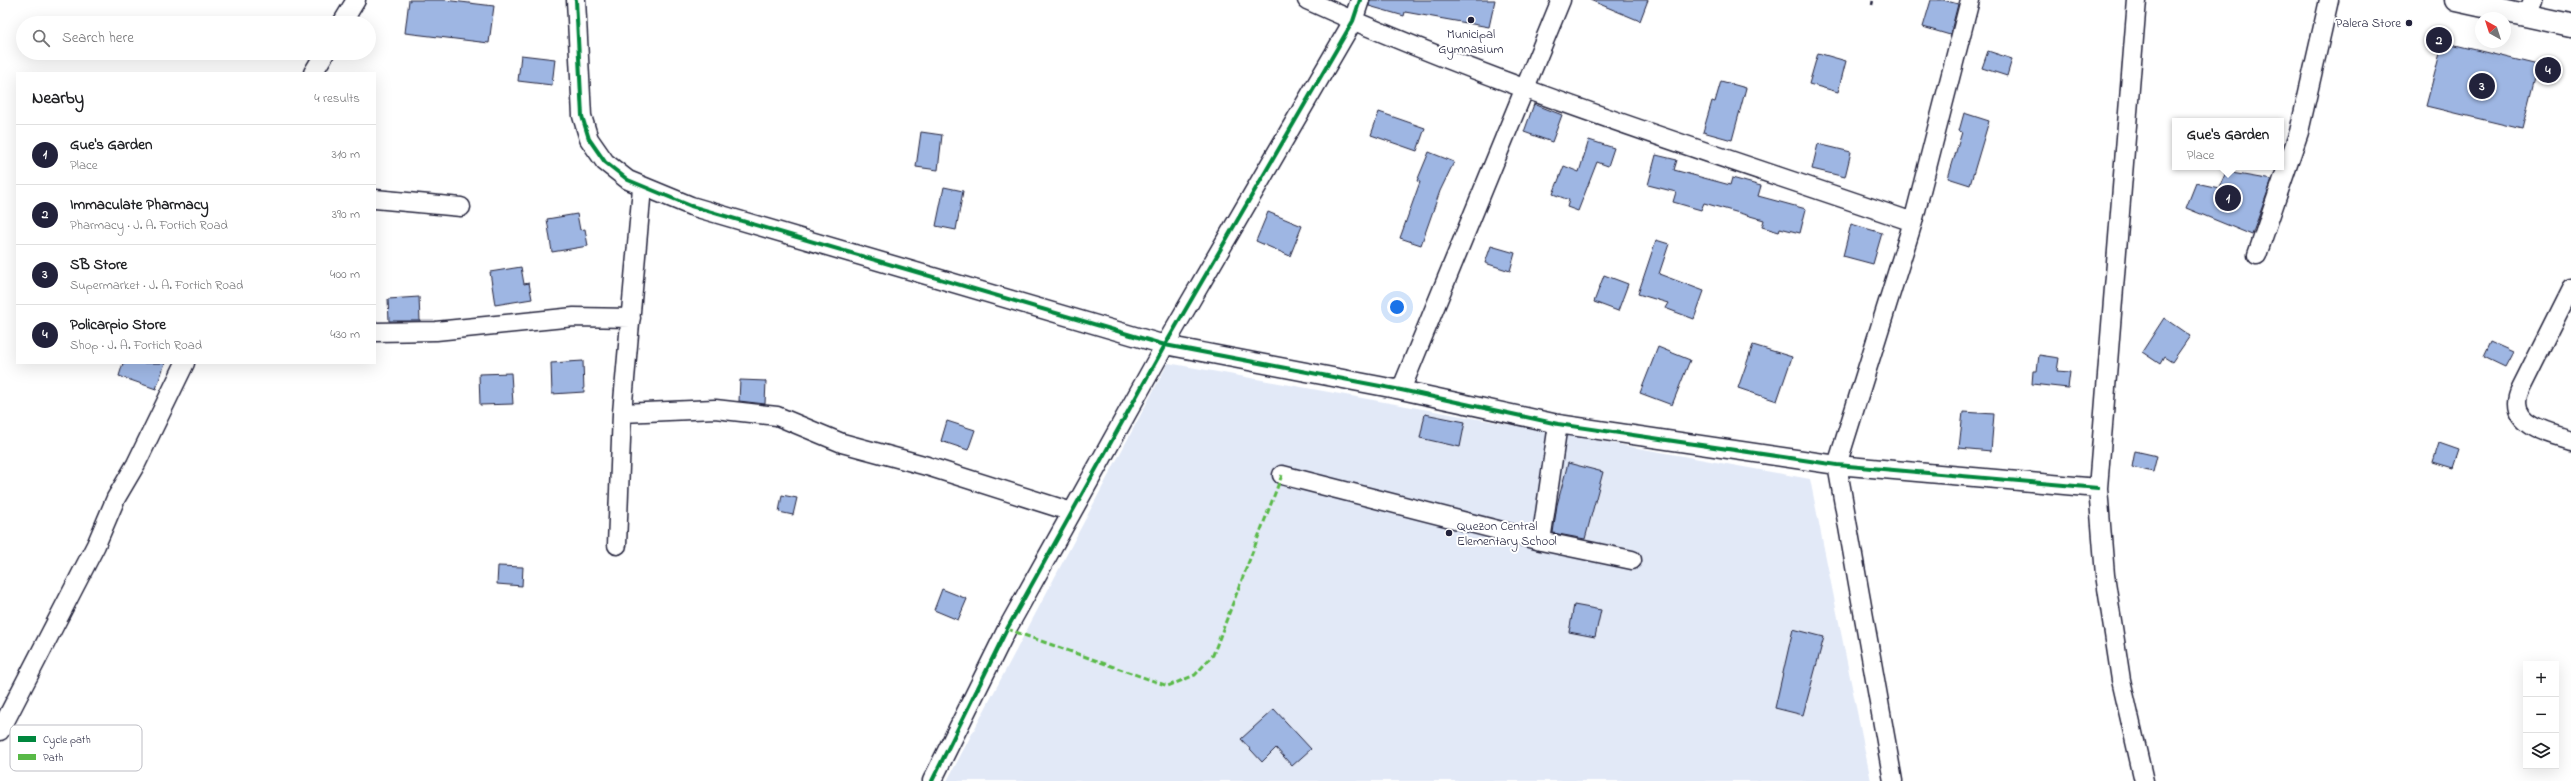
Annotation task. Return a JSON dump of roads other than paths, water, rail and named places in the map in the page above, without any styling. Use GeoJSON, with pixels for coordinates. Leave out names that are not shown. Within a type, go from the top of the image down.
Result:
{"type":"FeatureCollection","features":[{"type":"Feature","properties":{"kind":"highway"},"geometry":{"type":"LineString","coordinates":[[2456,0],[2530,8],[2571,25]]}},
{"type":"Feature","properties":{"kind":"street"},"geometry":{"type":"LineString","coordinates":[[346,16],[356,0]]}},
{"type":"Feature","properties":{"kind":"street"},"geometry":{"type":"LineString","coordinates":[[576,0],[582,116],[589,139],[605,162],[628,180],[642,188],[691,206],[1165,345],[1401,390],[1558,424],[1837,465],[2098,488]]}},
{"type":"Feature","properties":{"kind":"street"},"geometry":{"type":"LineString","coordinates":[[1307,0],[1353,21],[1526,89],[1913,222]]}},
{"type":"Feature","properties":{"kind":"street"},"geometry":{"type":"LineString","coordinates":[[932,781],[989,662],[1165,345],[1353,21],[1360,0]]}},
{"type":"Feature","properties":{"kind":"street"},"geometry":{"type":"LineString","coordinates":[[1401,390],[1526,89],[1561,0]]}},
{"type":"Feature","properties":{"kind":"street"},"geometry":{"type":"LineString","coordinates":[[1892,781],[1837,465],[1913,222],[1970,0]]}},
{"type":"Feature","properties":{"kind":"street"},"geometry":{"type":"LineString","coordinates":[[2137,0],[2098,488],[2105,575],[2121,680],[2144,781]]}},
{"type":"Feature","properties":{"kind":"street"},"geometry":{"type":"LineString","coordinates":[[2258,255],[2299,132],[2329,0]]}},
{"type":"Feature","properties":{"kind":"street"},"geometry":{"type":"LineString","coordinates":[[314,72],[321,60]]}},
{"type":"Feature","properties":{"kind":"street"},"geometry":{"type":"LineString","coordinates":[[616,545],[622,413],[642,188]]}},
{"type":"Feature","properties":{"kind":"street"},"geometry":{"type":"LineString","coordinates":[[376,199],[461,207]]}},
{"type":"Feature","properties":{"kind":"street"},"geometry":{"type":"LineString","coordinates":[[2571,288],[2521,388],[2517,403],[2520,415],[2531,424],[2571,440]]}},
{"type":"Feature","properties":{"kind":"street"},"geometry":{"type":"LineString","coordinates":[[376,332],[436,330],[554,318],[631,318]]}},
{"type":"Feature","properties":{"kind":"street"},"geometry":{"type":"LineString","coordinates":[[0,731],[96,545],[116,498],[136,464],[185,364]]}},
{"type":"Feature","properties":{"kind":"street"},"geometry":{"type":"LineString","coordinates":[[622,413],[715,409],[777,416],[842,443],[927,466],[1072,512]]}},
{"type":"Feature","properties":{"kind":"street"},"geometry":{"type":"LineString","coordinates":[[1541,541],[1558,424]]}},
{"type":"Feature","properties":{"kind":"street"},"geometry":{"type":"LineString","coordinates":[[1282,475],[1541,541],[1632,560]]}},
{"type":"Feature","properties":{"kind":"place","name":"Municipal Gymnasium"},"geometry":{"type":"Point","coordinates":[1471,20]}},
{"type":"Feature","properties":{"kind":"place","name":"Palera Store"},"geometry":{"type":"Point","coordinates":[2409,23]}},
{"type":"Feature","properties":{"kind":"place","name":"Immaculate Pharmacy"},"geometry":{"type":"Point","coordinates":[2439,40]}},
{"type":"Feature","properties":{"kind":"place","name":"Policarpio Store"},"geometry":{"type":"Point","coordinates":[2548,70]}},
{"type":"Feature","properties":{"kind":"place","name":"SB Store"},"geometry":{"type":"Point","coordinates":[2482,86]}},
{"type":"Feature","properties":{"kind":"place","name":"Gue's Garden"},"geometry":{"type":"Point","coordinates":[2228,198]}},
{"type":"Feature","properties":{"kind":"place","name":"Quezon Central Elementary School"},"geometry":{"type":"Point","coordinates":[1449,533]}}]}
